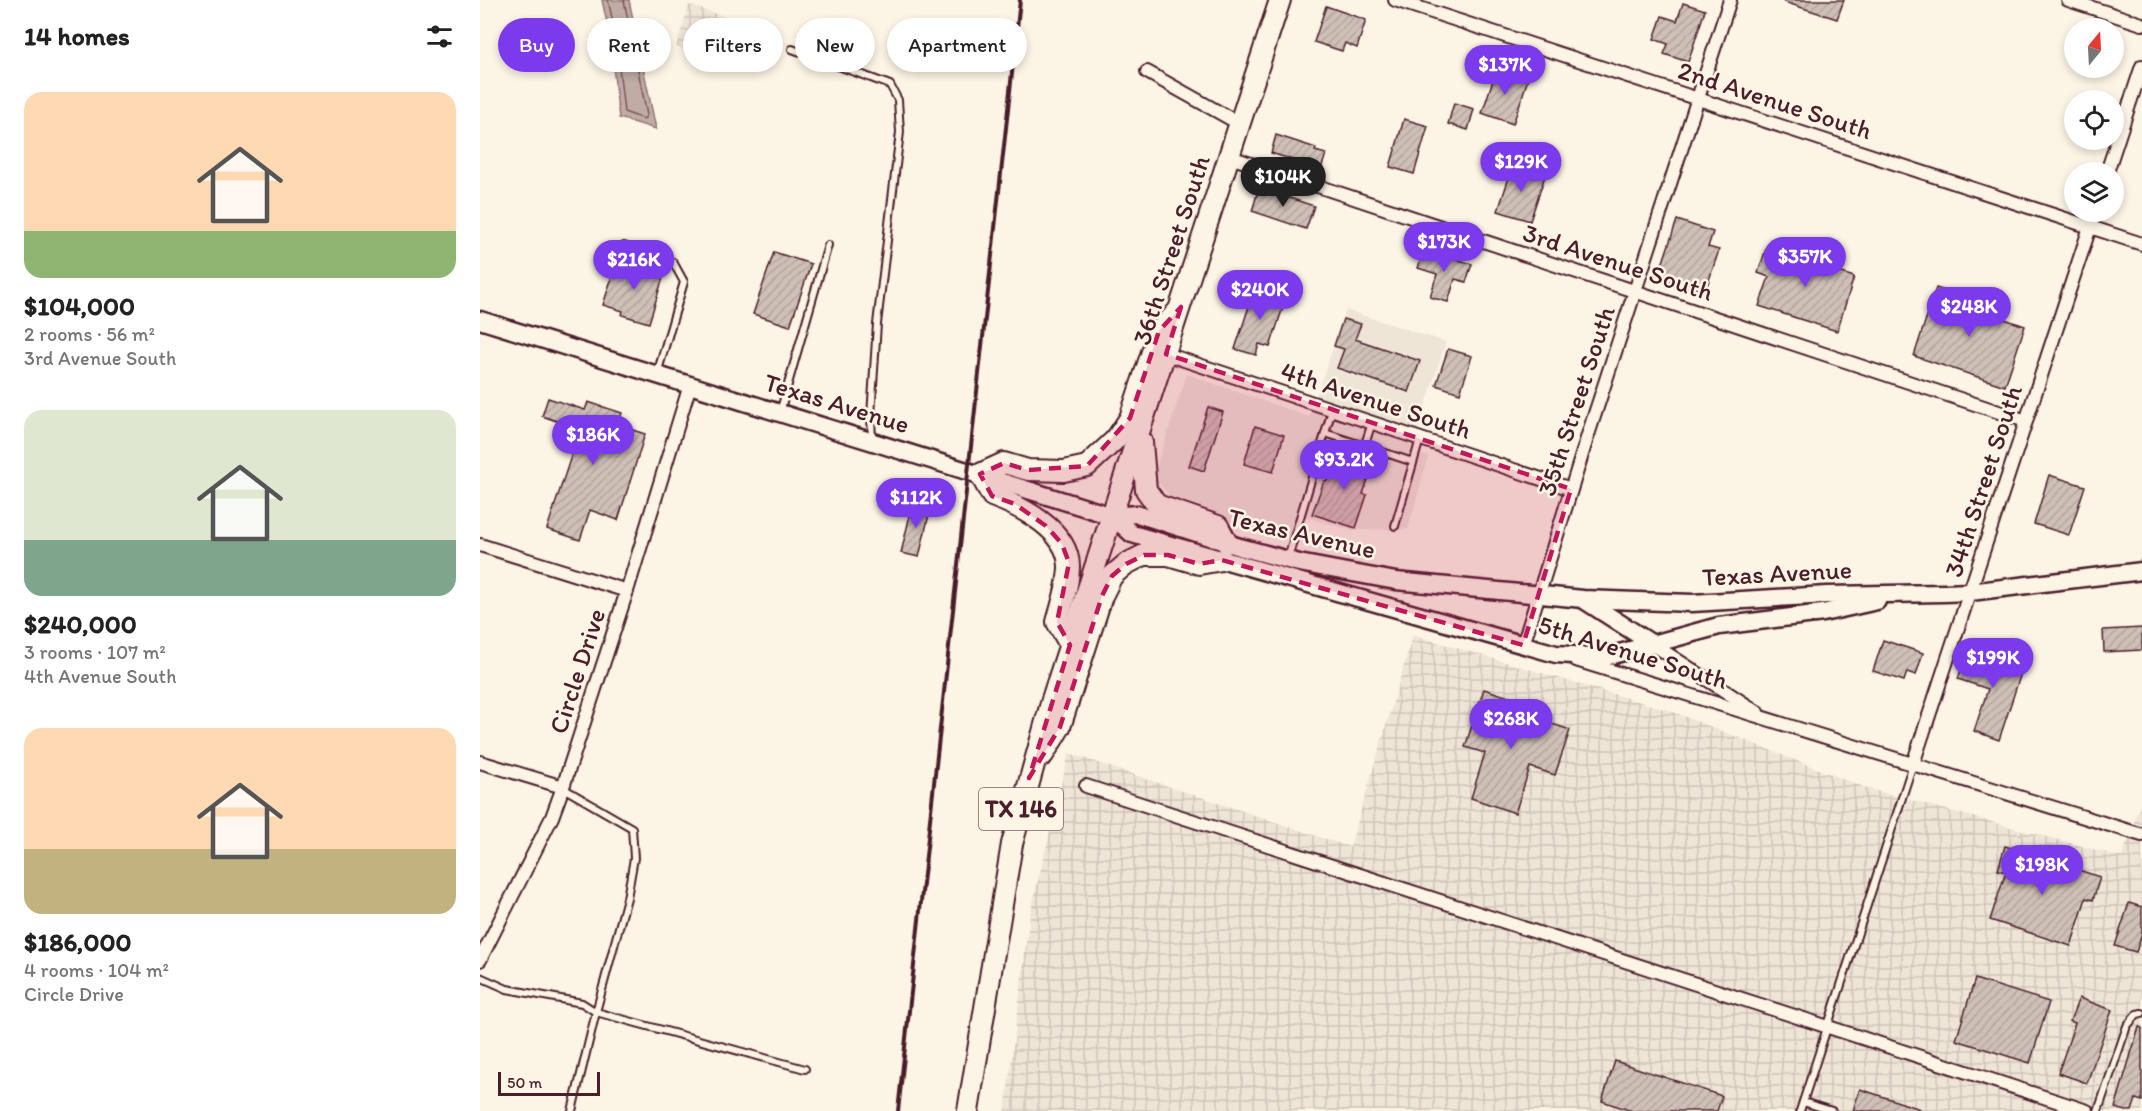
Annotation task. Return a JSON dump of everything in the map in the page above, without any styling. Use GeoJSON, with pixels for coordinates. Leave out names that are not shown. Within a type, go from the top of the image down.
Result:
{"type":"FeatureCollection","features":[{"type":"Feature","properties":{"kind":"highway","name":"36th Street South"},"geometry":{"type":"LineString","coordinates":[[1112,516],[1280,0]]}},
{"type":"Feature","properties":{"kind":"highway"},"geometry":{"type":"LineString","coordinates":[[1071,645],[1057,622],[1068,584],[1069,563],[1062,544],[1033,514],[993,496],[980,474],[1004,463],[1028,470],[1064,471],[1087,466],[1116,439],[1130,418],[1159,331],[1181,307]]}},
{"type":"Feature","properties":{"kind":"highway","name":"TX 146"},"geometry":{"type":"LineString","coordinates":[[1141,430],[1146,490],[1157,505],[1218,526],[1224,551]]}},
{"type":"Feature","properties":{"kind":"highway","name":"TX 146"},"geometry":{"type":"LineString","coordinates":[[968,1111],[1003,887],[1012,844],[1029,778],[1112,516]]}},
{"type":"Feature","properties":{"kind":"highway"},"geometry":{"type":"LineString","coordinates":[[1029,778],[1060,727],[1098,607],[1112,576],[1126,564],[1144,555],[1168,555],[1199,564],[1224,551]]}},
{"type":"Feature","properties":{"kind":"main road","name":"Texas Avenue"},"geometry":{"type":"LineString","coordinates":[[480,320],[1112,516]]}},
{"type":"Feature","properties":{"kind":"main road","name":"5th Avenue South"},"geometry":{"type":"LineString","coordinates":[[1112,516],[1132,534],[1224,551],[1557,654]]}},
{"type":"Feature","properties":{"kind":"main road","name":"Texas Avenue"},"geometry":{"type":"LineString","coordinates":[[1224,551],[1396,580],[1539,595],[1692,603],[1827,595],[1970,592],[2142,571]]}},
{"type":"Feature","properties":{"kind":"main road"},"geometry":{"type":"LineString","coordinates":[[1557,654],[1605,657],[1719,626],[1823,614],[1907,594]]}},
{"type":"Feature","properties":{"kind":"main road"},"geometry":{"type":"LineString","coordinates":[[1582,598],[1654,645]]}},
{"type":"Feature","properties":{"kind":"street","name":"2nd Avenue South"},"geometry":{"type":"LineString","coordinates":[[1395,0],[2142,244]]}},
{"type":"Feature","properties":{"kind":"street","name":"35th Street South"},"geometry":{"type":"LineString","coordinates":[[1523,645],[1571,489],[1730,0]]}},
{"type":"Feature","properties":{"kind":"street"},"geometry":{"type":"LineString","coordinates":[[2068,0],[2142,24]]}},
{"type":"Feature","properties":{"kind":"street"},"geometry":{"type":"LineString","coordinates":[[2111,162],[2142,66]]}},
{"type":"Feature","properties":{"kind":"street"},"geometry":{"type":"LineString","coordinates":[[1147,72],[1240,124]]}},
{"type":"Feature","properties":{"kind":"street","name":"3rd Avenue South"},"geometry":{"type":"LineString","coordinates":[[1230,158],[2026,422]]}},
{"type":"Feature","properties":{"kind":"street","name":"34th Street South"},"geometry":{"type":"LineString","coordinates":[[1913,764],[2091,222]]}},
{"type":"Feature","properties":{"kind":"street","name":"4th Avenue South"},"geometry":{"type":"LineString","coordinates":[[1166,354],[1571,489]]}},
{"type":"Feature","properties":{"kind":"street","name":"Circle Drive"},"geometry":{"type":"LineString","coordinates":[[480,960],[552,817],[563,788],[627,591],[690,385]]}},
{"type":"Feature","properties":{"kind":"street"},"geometry":{"type":"LineString","coordinates":[[480,545],[627,591]]}},
{"type":"Feature","properties":{"kind":"street"},"geometry":{"type":"LineString","coordinates":[[1654,645],[1771,721]]}},
{"type":"Feature","properties":{"kind":"street","name":"5th Avenue South"},"geometry":{"type":"LineString","coordinates":[[1557,654],[2142,835]]}},
{"type":"Feature","properties":{"kind":"street"},"geometry":{"type":"LineString","coordinates":[[480,762],[563,788]]}},
{"type":"Feature","properties":{"kind":"street"},"geometry":{"type":"LineString","coordinates":[[1086,786],[2087,1111]]}},
{"type":"Feature","properties":{"kind":"lane"},"geometry":{"type":"LineString","coordinates":[[792,49],[890,85],[897,100],[900,132],[877,324],[871,416],[872,441]]}},
{"type":"Feature","properties":{"kind":"lane"},"geometry":{"type":"LineString","coordinates":[[780,413],[828,245]]}},
{"type":"Feature","properties":{"kind":"lane"},"geometry":{"type":"LineString","coordinates":[[624,246],[673,262],[684,282],[657,375]]}},
{"type":"Feature","properties":{"kind":"lane"},"geometry":{"type":"LineString","coordinates":[[1288,560],[1332,409]]}},
{"type":"Feature","properties":{"kind":"lane"},"geometry":{"type":"LineString","coordinates":[[1364,447],[1372,422]]}},
{"type":"Feature","properties":{"kind":"lane"},"geometry":{"type":"LineString","coordinates":[[1325,434],[1413,462]]}},
{"type":"Feature","properties":{"kind":"lane"},"geometry":{"type":"LineString","coordinates":[[1395,526],[1421,439]]}},
{"type":"Feature","properties":{"kind":"lane"},"geometry":{"type":"LineString","coordinates":[[1800,1111],[1913,764]]}},
{"type":"Feature","properties":{"kind":"lane"},"geometry":{"type":"LineString","coordinates":[[563,788],[632,828],[634,858],[627,898],[572,1111]]}},
{"type":"Feature","properties":{"kind":"lane"},"geometry":{"type":"LineString","coordinates":[[480,978],[507,989],[582,1003],[596,1012],[805,1069]]}},
{"type":"Feature","properties":{"kind":"lane"},"geometry":{"type":"LineString","coordinates":[[2098,1111],[2127,1026],[2137,1014],[2142,1013]]}},
{"type":"Feature","properties":{"kind":"lane"},"geometry":{"type":"LineString","coordinates":[[1803,1102],[1832,1111]]}},
{"type":"Feature","properties":{"kind":"highlighted area"},"geometry":{"type":"Polygon","coordinates":[[[1181,307],[1166,354],[1571,489],[1523,645],[1222,560],[1199,564],[1168,555],[1144,555],[1126,564],[1112,576],[1102,596],[1060,727],[1029,778],[1070,645],[1057,622],[1069,563],[1062,544],[1046,526],[1015,504],[992,496],[980,474],[1004,463],[1028,470],[1087,466],[1130,418],[1159,331],[1181,307]]]}},
{"type":"Feature","properties":{"kind":"shaded area"},"geometry":{"type":"Polygon","coordinates":[[[689,5],[730,18],[685,18],[689,5]]]}},
{"type":"Feature","properties":{"kind":"shaded area"},"geometry":{"type":"Polygon","coordinates":[[[683,24],[683,49],[676,47],[683,24]]]}},
{"type":"Feature","properties":{"kind":"shaded area"},"geometry":{"type":"Polygon","coordinates":[[[1346,310],[1446,342],[1411,451],[1428,457],[1408,529],[1352,530],[1304,517],[1298,541],[1179,507],[1153,477],[1187,374],[1309,417],[1346,310]]]}},
{"type":"Feature","properties":{"kind":"shaded area"},"geometry":{"type":"Polygon","coordinates":[[[1413,635],[1671,711],[1866,788],[2122,857],[2142,799],[2142,1111],[1005,1111],[1030,914],[1069,753],[1350,847],[1413,635]]]}},
{"type":"Feature","properties":{"kind":"water"},"geometry":{"type":"Polygon","coordinates":[[[602,0],[629,0],[633,18],[606,18],[602,0]]]}},
{"type":"Feature","properties":{"kind":"water"},"geometry":{"type":"Polygon","coordinates":[[[614,72],[644,72],[656,129],[619,118],[614,72]]]}},
{"type":"Feature","properties":{"kind":"building"},"geometry":{"type":"Polygon","coordinates":[[[1784,0],[1844,0],[1837,19],[1784,2],[1784,0]]]}},
{"type":"Feature","properties":{"kind":"building"},"geometry":{"type":"Polygon","coordinates":[[[1683,3],[1705,10],[1688,62],[1664,54],[1668,44],[1654,39],[1662,16],[1677,21],[1683,3]]]}},
{"type":"Feature","properties":{"kind":"building"},"geometry":{"type":"Polygon","coordinates":[[[1326,6],[1366,20],[1357,48],[1345,43],[1342,51],[1314,42],[1326,6]]]}},
{"type":"Feature","properties":{"kind":"building"},"geometry":{"type":"Polygon","coordinates":[[[1497,68],[1528,79],[1513,124],[1482,113],[1497,68]]]}},
{"type":"Feature","properties":{"kind":"building"},"geometry":{"type":"Polygon","coordinates":[[[1454,103],[1474,109],[1468,130],[1448,124],[1454,103]]]}},
{"type":"Feature","properties":{"kind":"building"},"geometry":{"type":"Polygon","coordinates":[[[1404,119],[1428,126],[1414,174],[1390,167],[1404,119]]]}},
{"type":"Feature","properties":{"kind":"building"},"geometry":{"type":"Polygon","coordinates":[[[1276,135],[1316,148],[1315,151],[1326,154],[1321,169],[1271,153],[1276,135]]]}},
{"type":"Feature","properties":{"kind":"building"},"geometry":{"type":"Polygon","coordinates":[[[1513,165],[1545,176],[1530,221],[1498,211],[1513,165]]]}},
{"type":"Feature","properties":{"kind":"building"},"geometry":{"type":"Polygon","coordinates":[[[1259,188],[1314,206],[1306,229],[1252,211],[1259,188]]]}},
{"type":"Feature","properties":{"kind":"building"},"geometry":{"type":"Polygon","coordinates":[[[1677,220],[1713,232],[1708,247],[1719,250],[1705,292],[1658,277],[1677,220]]]}},
{"type":"Feature","properties":{"kind":"building"},"geometry":{"type":"Polygon","coordinates":[[[1802,247],[1818,252],[1814,264],[1854,277],[1837,331],[1759,306],[1769,277],[1758,273],[1766,249],[1798,259],[1802,247]]]}},
{"type":"Feature","properties":{"kind":"building"},"geometry":{"type":"Polygon","coordinates":[[[1424,249],[1472,264],[1466,282],[1455,279],[1448,302],[1430,297],[1437,274],[1418,268],[1424,249]]]}},
{"type":"Feature","properties":{"kind":"building"},"geometry":{"type":"Polygon","coordinates":[[[774,252],[811,264],[790,326],[753,314],[774,252]]]}},
{"type":"Feature","properties":{"kind":"building"},"geometry":{"type":"Polygon","coordinates":[[[617,261],[664,274],[649,323],[622,315],[623,311],[603,305],[617,261]]]}},
{"type":"Feature","properties":{"kind":"building"},"geometry":{"type":"Polygon","coordinates":[[[1255,288],[1286,298],[1270,347],[1259,344],[1256,355],[1235,349],[1255,288]]]}},
{"type":"Feature","properties":{"kind":"building"},"geometry":{"type":"Polygon","coordinates":[[[1936,288],[1977,301],[1975,309],[2025,326],[2005,386],[1914,356],[1936,288]]]}},
{"type":"Feature","properties":{"kind":"building"},"geometry":{"type":"Polygon","coordinates":[[[1343,319],[1361,324],[1355,339],[1420,361],[1409,392],[1337,368],[1344,349],[1334,346],[1343,319]]]}},
{"type":"Feature","properties":{"kind":"building"},"geometry":{"type":"Polygon","coordinates":[[[1448,349],[1472,356],[1460,393],[1436,385],[1448,349]]]}},
{"type":"Feature","properties":{"kind":"building"},"geometry":{"type":"Polygon","coordinates":[[[548,398],[585,410],[588,402],[622,413],[618,425],[645,434],[618,520],[590,510],[580,540],[547,529],[580,429],[542,416],[548,398]]]}},
{"type":"Feature","properties":{"kind":"building"},"geometry":{"type":"Polygon","coordinates":[[[1208,407],[1223,412],[1204,471],[1189,466],[1208,407]]]}},
{"type":"Feature","properties":{"kind":"building"},"geometry":{"type":"Polygon","coordinates":[[[1255,426],[1284,435],[1273,472],[1244,464],[1255,426]]]}},
{"type":"Feature","properties":{"kind":"building"},"geometry":{"type":"Polygon","coordinates":[[[1337,452],[1373,464],[1363,494],[1367,495],[1356,528],[1312,514],[1337,452]]]}},
{"type":"Feature","properties":{"kind":"building"},"geometry":{"type":"Polygon","coordinates":[[[2049,475],[2085,486],[2069,535],[2034,524],[2049,475]]]}},
{"type":"Feature","properties":{"kind":"building"},"geometry":{"type":"Polygon","coordinates":[[[913,502],[931,506],[919,557],[901,553],[913,502]]]}},
{"type":"Feature","properties":{"kind":"building"},"geometry":{"type":"Polygon","coordinates":[[[2142,628],[2142,650],[2104,652],[2103,630],[2142,628]]]}},
{"type":"Feature","properties":{"kind":"building"},"geometry":{"type":"Polygon","coordinates":[[[1883,640],[1923,653],[1916,675],[1907,672],[1904,681],[1873,671],[1883,640]]]}},
{"type":"Feature","properties":{"kind":"building"},"geometry":{"type":"Polygon","coordinates":[[[1967,653],[1987,660],[1990,653],[2024,664],[1999,740],[1974,731],[1988,689],[1958,679],[1967,653]]]}},
{"type":"Feature","properties":{"kind":"building"},"geometry":{"type":"Polygon","coordinates":[[[1484,689],[1515,699],[1512,710],[1570,730],[1555,775],[1530,767],[1515,813],[1471,798],[1485,753],[1465,747],[1484,689]]]}},
{"type":"Feature","properties":{"kind":"building"},"geometry":{"type":"Polygon","coordinates":[[[2005,846],[2100,877],[2093,900],[2086,898],[2071,946],[1990,920],[2006,872],[1998,870],[2005,846]]]}},
{"type":"Feature","properties":{"kind":"building"},"geometry":{"type":"Polygon","coordinates":[[[2129,903],[2142,907],[2142,933],[2136,952],[2115,946],[2129,903]]]}},
{"type":"Feature","properties":{"kind":"building"},"geometry":{"type":"Polygon","coordinates":[[[1975,979],[2049,1002],[2030,1063],[1956,1040],[1975,979]]]}},
{"type":"Feature","properties":{"kind":"building"},"geometry":{"type":"Polygon","coordinates":[[[2079,998],[2112,1010],[2087,1083],[2058,1073],[2075,1023],[2070,1021],[2079,998]]]}},
{"type":"Feature","properties":{"kind":"building"},"geometry":{"type":"Polygon","coordinates":[[[2139,1027],[2142,1028],[2142,1101],[2136,1099],[2132,1111],[2126,1111],[2115,1108],[2139,1027]]]}},
{"type":"Feature","properties":{"kind":"building"},"geometry":{"type":"Polygon","coordinates":[[[1615,1061],[1722,1096],[1717,1111],[1632,1111],[1602,1101],[1615,1061]]]}},
{"type":"Feature","properties":{"kind":"building"},"geometry":{"type":"Polygon","coordinates":[[[1860,1089],[1920,1109],[1919,1111],[1853,1111],[1860,1089]]]}},
{"type":"Feature","properties":{"kind":"railway"},"geometry":{"type":"LineString","coordinates":[[898,1111],[1020,0]]}}]}
